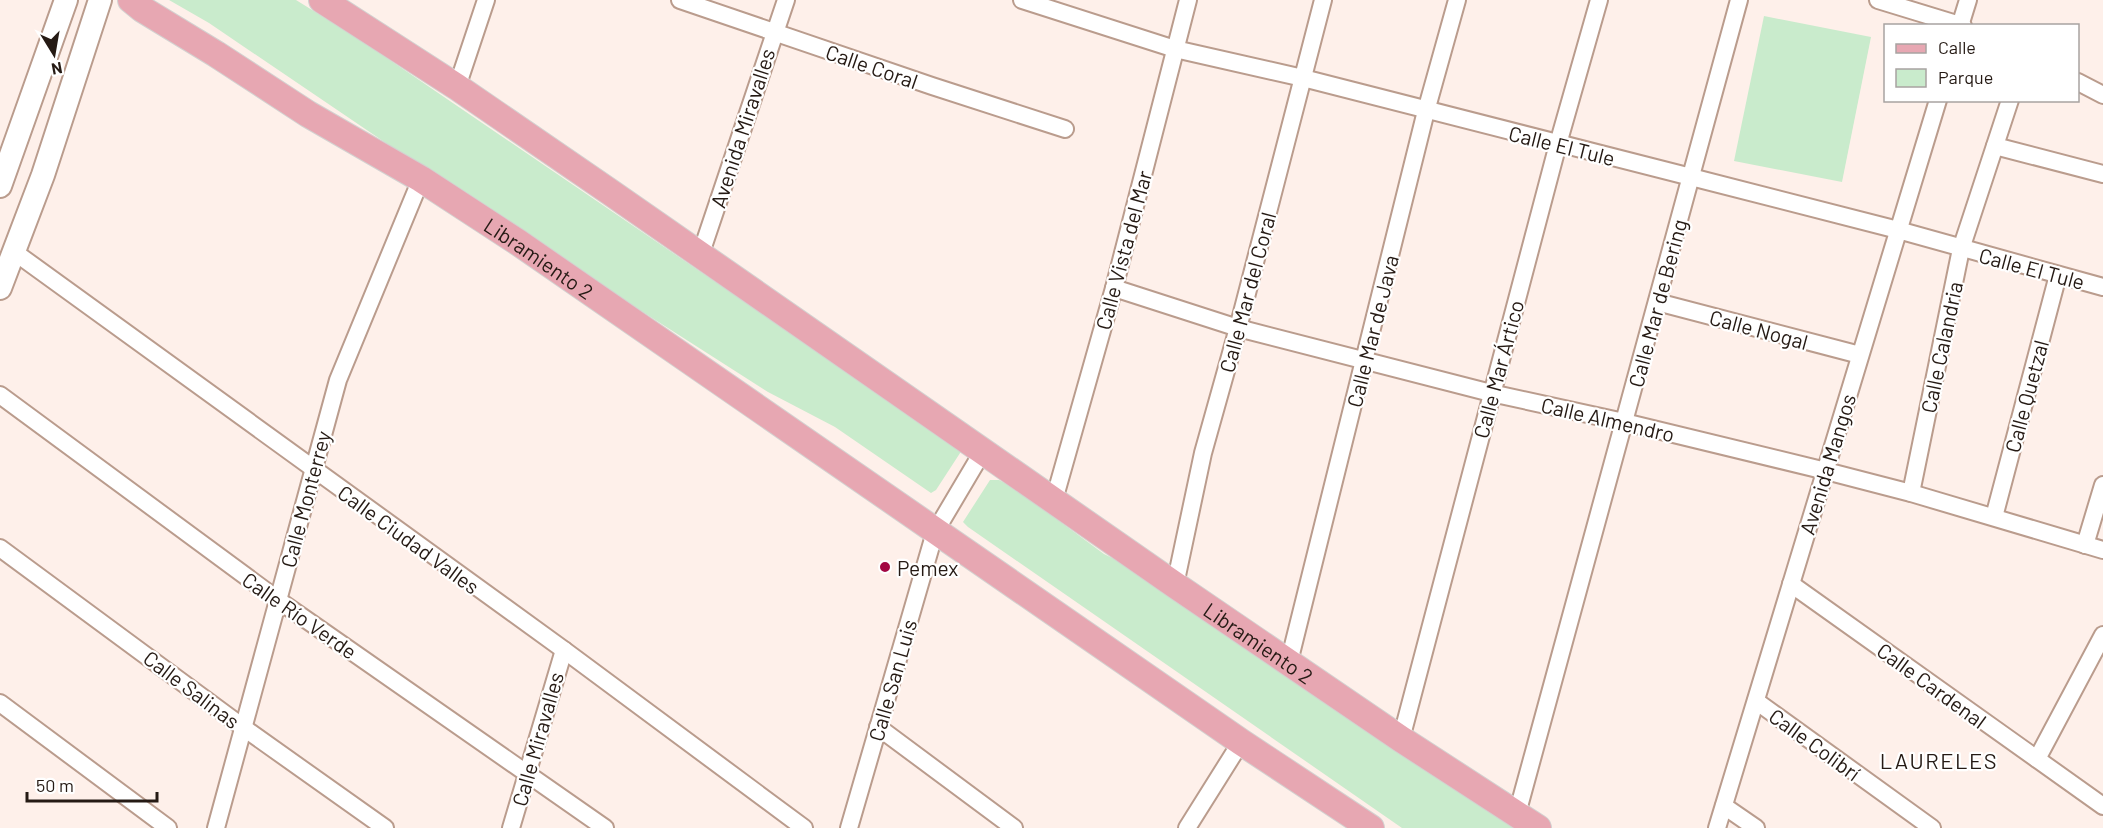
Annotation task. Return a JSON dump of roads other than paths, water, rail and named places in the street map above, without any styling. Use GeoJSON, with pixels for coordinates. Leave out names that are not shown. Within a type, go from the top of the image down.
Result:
{"type":"FeatureCollection","features":[{"type":"Feature","properties":{"kind":"main road"},"geometry":{"type":"LineString","coordinates":[[0,186],[5,158],[66,0]]}},
{"type":"Feature","properties":{"kind":"main road"},"geometry":{"type":"LineString","coordinates":[[0,288],[43,175],[99,0]]}},
{"type":"Feature","properties":{"kind":"main road","name":"Libramiento 2"},"geometry":{"type":"LineString","coordinates":[[131,0],[308,114],[421,179],[528,250],[912,513],[935,532],[1240,742],[1371,828]]}},
{"type":"Feature","properties":{"kind":"main road","name":"Libramiento 2"},"geometry":{"type":"LineString","coordinates":[[322,0],[457,87],[1175,585],[1401,739],[1527,821]]}},
{"type":"Feature","properties":{"kind":"street"},"geometry":{"type":"LineString","coordinates":[[457,87],[486,0]]}},
{"type":"Feature","properties":{"kind":"street","name":"Calle Coral"},"geometry":{"type":"LineString","coordinates":[[680,0],[1065,129]]}},
{"type":"Feature","properties":{"kind":"street","name":"Avenida Miravalles"},"geometry":{"type":"LineString","coordinates":[[700,256],[786,0]]}},
{"type":"Feature","properties":{"kind":"street","name":"Calle El Tule"},"geometry":{"type":"LineString","coordinates":[[1022,0],[1046,4],[1175,49],[1303,78],[1898,230],[2103,287]]}},
{"type":"Feature","properties":{"kind":"street","name":"Calle Vista del Mar"},"geometry":{"type":"LineString","coordinates":[[1054,500],[1114,288],[1188,0]]}},
{"type":"Feature","properties":{"kind":"street","name":"Calle Mar del Coral"},"geometry":{"type":"LineString","coordinates":[[1175,585],[1203,453],[1238,328],[1323,0]]}},
{"type":"Feature","properties":{"kind":"street","name":"Calle Mar de Java"},"geometry":{"type":"LineString","coordinates":[[1289,662],[1426,111],[1457,0]]}},
{"type":"Feature","properties":{"kind":"street","name":"Calle Mar Ártico"},"geometry":{"type":"LineString","coordinates":[[1401,739],[1491,393],[1599,0]]}},
{"type":"Feature","properties":{"kind":"street","name":"Calle Mar de Bering"},"geometry":{"type":"LineString","coordinates":[[1527,821],[1624,422],[1739,0]]}},
{"type":"Feature","properties":{"kind":"street"},"geometry":{"type":"LineString","coordinates":[[1878,0],[1958,24]]}},
{"type":"Feature","properties":{"kind":"street"},"geometry":{"type":"LineString","coordinates":[[1961,24],[1968,0]]}},
{"type":"Feature","properties":{"kind":"street"},"geometry":{"type":"LineString","coordinates":[[2079,83],[2103,95]]}},
{"type":"Feature","properties":{"kind":"street","name":"Avenida Mangos"},"geometry":{"type":"LineString","coordinates":[[1717,828],[1937,102]]}},
{"type":"Feature","properties":{"kind":"street","name":"Calle Calandria"},"geometry":{"type":"LineString","coordinates":[[1911,493],[1961,249],[2009,102]]}},
{"type":"Feature","properties":{"kind":"street"},"geometry":{"type":"LineString","coordinates":[[1995,147],[2103,174]]}},
{"type":"Feature","properties":{"kind":"street","name":"Calle Monterrey"},"geometry":{"type":"LineString","coordinates":[[216,828],[338,380],[421,179]]}},
{"type":"Feature","properties":{"kind":"street","name":"Calle Ciudad Valles"},"geometry":{"type":"LineString","coordinates":[[13,251],[313,471],[564,650],[804,828]]}},
{"type":"Feature","properties":{"kind":"street","name":"Calle Quetzal"},"geometry":{"type":"LineString","coordinates":[[1994,518],[2058,275]]}},
{"type":"Feature","properties":{"kind":"street","name":"Calle Almendro"},"geometry":{"type":"LineString","coordinates":[[1114,288],[1238,328],[1491,393],[1624,422],[1826,471],[1911,493],[2103,550]]}},
{"type":"Feature","properties":{"kind":"street","name":"Calle Nogal"},"geometry":{"type":"LineString","coordinates":[[1657,302],[1860,355]]}},
{"type":"Feature","properties":{"kind":"street","name":"Calle Río Verde"},"geometry":{"type":"LineString","coordinates":[[0,395],[278,600],[604,828]]}},
{"type":"Feature","properties":{"kind":"street"},"geometry":{"type":"LineString","coordinates":[[935,532],[983,451]]}},
{"type":"Feature","properties":{"kind":"street"},"geometry":{"type":"LineString","coordinates":[[2085,545],[2103,485]]}},
{"type":"Feature","properties":{"kind":"street","name":"Calle San Luis"},"geometry":{"type":"LineString","coordinates":[[849,828],[935,532]]}},
{"type":"Feature","properties":{"kind":"street","name":"Calle Salinas"},"geometry":{"type":"LineString","coordinates":[[0,548],[244,728],[385,828]]}},
{"type":"Feature","properties":{"kind":"street","name":"Calle Cardenal"},"geometry":{"type":"LineString","coordinates":[[1791,584],[2103,806]]}},
{"type":"Feature","properties":{"kind":"street"},"geometry":{"type":"LineString","coordinates":[[2037,759],[2103,635]]}},
{"type":"Feature","properties":{"kind":"street","name":"Calle Miravalles"},"geometry":{"type":"LineString","coordinates":[[511,828],[564,650]]}},
{"type":"Feature","properties":{"kind":"street","name":"Calle Colibrí"},"geometry":{"type":"LineString","coordinates":[[1756,701],[1932,828]]}},
{"type":"Feature","properties":{"kind":"street"},"geometry":{"type":"LineString","coordinates":[[0,702],[168,828]]}},
{"type":"Feature","properties":{"kind":"street"},"geometry":{"type":"LineString","coordinates":[[878,727],[1014,828]]}},
{"type":"Feature","properties":{"kind":"street"},"geometry":{"type":"LineString","coordinates":[[1186,828],[1240,742]]}},
{"type":"Feature","properties":{"kind":"street"},"geometry":{"type":"LineString","coordinates":[[1724,806],[1756,828]]}},
{"type":"Feature","properties":{"kind":"place","name":"Pemex"},"geometry":{"type":"Point","coordinates":[885,567]}},
{"type":"Feature","properties":{"kind":"district","name":"LAURELES"},"geometry":{"type":"Point","coordinates":[1939,760]}}]}
